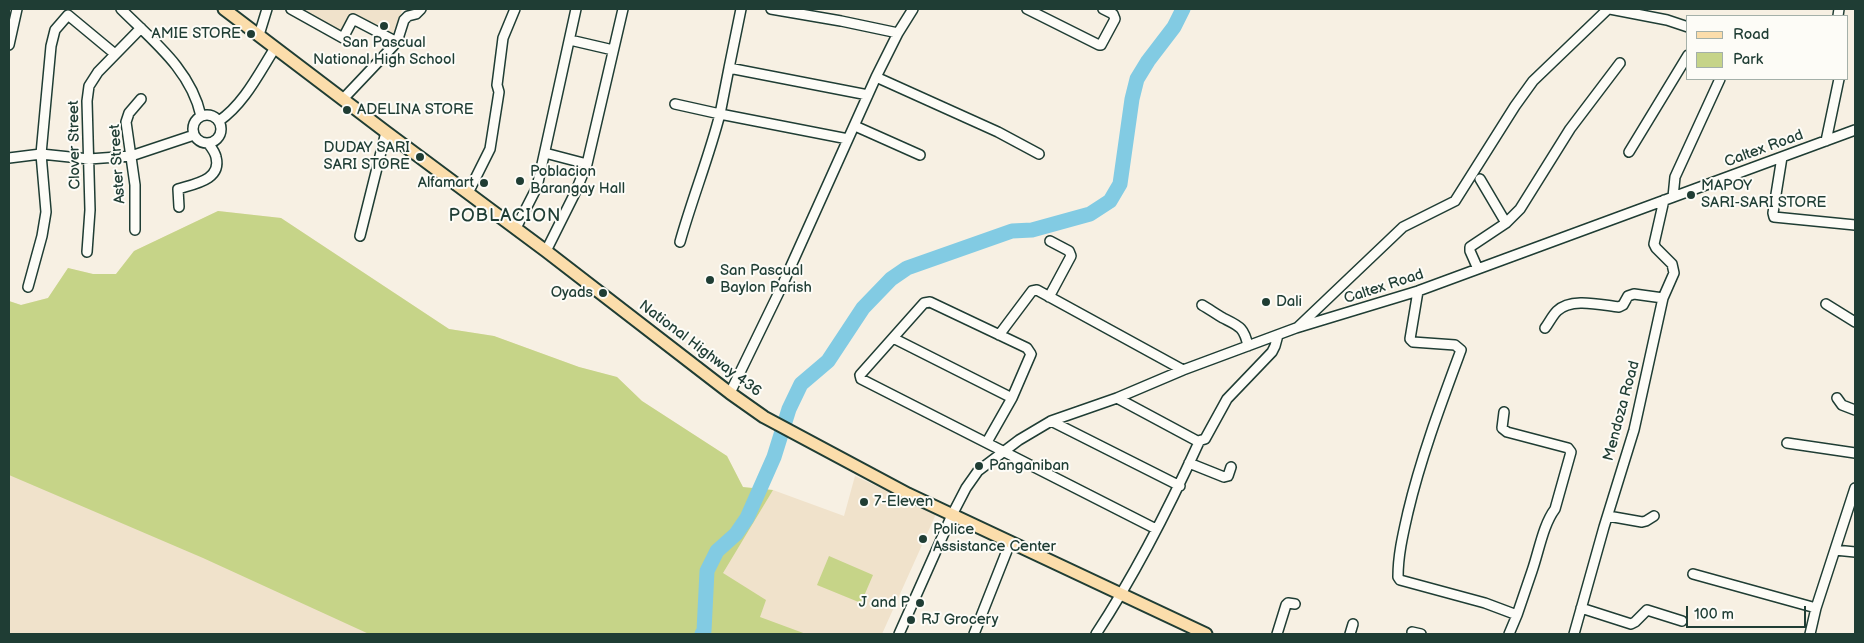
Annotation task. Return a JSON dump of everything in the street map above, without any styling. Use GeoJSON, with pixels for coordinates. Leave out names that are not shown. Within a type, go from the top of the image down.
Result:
{"type":"FeatureCollection","features":[{"type":"Feature","properties":{"kind":"main road","name":"National Highway 436"},"geometry":{"type":"LineString","coordinates":[[224,9],[764,417],[908,494],[1200,633]]}},
{"type":"Feature","properties":{"kind":"street"},"geometry":{"type":"LineString","coordinates":[[9,45],[17,9]]}},
{"type":"Feature","properties":{"kind":"street"},"geometry":{"type":"LineString","coordinates":[[121,9],[174,61],[186,78],[198,101],[201,116]]}},
{"type":"Feature","properties":{"kind":"street"},"geometry":{"type":"LineString","coordinates":[[259,35],[268,9]]}},
{"type":"Feature","properties":{"kind":"street"},"geometry":{"type":"LineString","coordinates":[[291,9],[343,38],[352,19],[398,42]]}},
{"type":"Feature","properties":{"kind":"street"},"geometry":{"type":"LineString","coordinates":[[343,99],[398,42],[404,20],[421,9]]}},
{"type":"Feature","properties":{"kind":"street"},"geometry":{"type":"LineString","coordinates":[[468,192],[490,149],[499,92],[497,85],[503,38],[515,9]]}},
{"type":"Feature","properties":{"kind":"street"},"geometry":{"type":"LineString","coordinates":[[516,228],[537,187],[576,9]]}},
{"type":"Feature","properties":{"kind":"street"},"geometry":{"type":"LineString","coordinates":[[546,251],[575,193],[587,164],[623,9]]}},
{"type":"Feature","properties":{"kind":"street"},"geometry":{"type":"LineString","coordinates":[[680,242],[688,211],[714,138],[741,9]]}},
{"type":"Feature","properties":{"kind":"street"},"geometry":{"type":"LineString","coordinates":[[772,9],[898,33]]}},
{"type":"Feature","properties":{"kind":"street"},"geometry":{"type":"LineString","coordinates":[[730,393],[781,288],[876,77],[898,33],[913,9]]}},
{"type":"Feature","properties":{"kind":"street"},"geometry":{"type":"LineString","coordinates":[[1027,9],[1101,45],[1116,18],[1113,14],[1103,9]]}},
{"type":"Feature","properties":{"kind":"street"},"geometry":{"type":"LineString","coordinates":[[1296,328],[1403,227],[1455,201],[1533,81],[1609,9],[1667,20],[1686,26]]}},
{"type":"Feature","properties":{"kind":"street"},"geometry":{"type":"LineString","coordinates":[[28,287],[42,236],[46,212],[41,154],[51,46],[55,30],[68,15],[115,54]]}},
{"type":"Feature","properties":{"kind":"street","name":"Clover Street"},"geometry":{"type":"LineString","coordinates":[[87,252],[90,210],[87,101],[89,86],[98,72],[141,28]]}},
{"type":"Feature","properties":{"kind":"street"},"geometry":{"type":"LineString","coordinates":[[570,40],[613,50]]}},
{"type":"Feature","properties":{"kind":"street"},"geometry":{"type":"LineString","coordinates":[[219,121],[231,113],[276,48]]}},
{"type":"Feature","properties":{"kind":"street"},"geometry":{"type":"LineString","coordinates":[[1629,152],[1686,58]]}},
{"type":"Feature","properties":{"kind":"street"},"geometry":{"type":"LineString","coordinates":[[1478,269],[1470,247],[1506,223],[1520,209],[1570,128],[1620,63]]}},
{"type":"Feature","properties":{"kind":"street"},"geometry":{"type":"LineString","coordinates":[[728,68],[868,95]]}},
{"type":"Feature","properties":{"kind":"street"},"geometry":{"type":"LineString","coordinates":[[876,77],[998,132],[1039,154]]}},
{"type":"Feature","properties":{"kind":"street"},"geometry":{"type":"LineString","coordinates":[[1668,198],[1675,176],[1720,80]]}},
{"type":"Feature","properties":{"kind":"street"},"geometry":{"type":"LineString","coordinates":[[1826,141],[1839,80]]}},
{"type":"Feature","properties":{"kind":"street","name":"Aster Street"},"geometry":{"type":"LineString","coordinates":[[135,230],[136,186],[126,122],[129,112],[141,99]]}},
{"type":"Feature","properties":{"kind":"street"},"geometry":{"type":"LineString","coordinates":[[675,104],[848,139]]}},
{"type":"Feature","properties":{"kind":"street"},"geometry":{"type":"LineString","coordinates":[[211,115],[219,121],[221,125],[220,135],[213,142],[200,141],[194,135],[194,122],[201,116],[211,115]]}},
{"type":"Feature","properties":{"kind":"street"},"geometry":{"type":"LineString","coordinates":[[855,126],[920,155]]}},
{"type":"Feature","properties":{"kind":"street","name":"Caltex Road"},"geometry":{"type":"LineString","coordinates":[[899,634],[952,515],[966,488],[978,471],[1004,450],[1051,421],[1117,398],[1183,370],[1296,328],[1418,291],[1855,130]]}},
{"type":"Feature","properties":{"kind":"street"},"geometry":{"type":"LineString","coordinates":[[360,236],[386,132]]}},
{"type":"Feature","properties":{"kind":"street"},"geometry":{"type":"LineString","coordinates":[[9,158],[41,154],[90,159],[131,156],[194,135]]}},
{"type":"Feature","properties":{"kind":"street"},"geometry":{"type":"LineString","coordinates":[[179,206],[178,189],[210,178],[216,170],[216,157],[208,143]]}},
{"type":"Feature","properties":{"kind":"street"},"geometry":{"type":"LineString","coordinates":[[545,153],[587,164]]}},
{"type":"Feature","properties":{"kind":"street"},"geometry":{"type":"LineString","coordinates":[[1782,157],[1773,213],[1774,217],[1855,225]]}},
{"type":"Feature","properties":{"kind":"street"},"geometry":{"type":"LineString","coordinates":[[1480,179],[1506,223]]}},
{"type":"Feature","properties":{"kind":"street","name":"Mendoza Road"},"geometry":{"type":"LineString","coordinates":[[1574,634],[1634,430],[1663,298],[1674,268],[1654,244],[1668,198]]}},
{"type":"Feature","properties":{"kind":"street"},"geometry":{"type":"LineString","coordinates":[[1049,297],[1071,256],[1069,251],[1050,241]]}},
{"type":"Feature","properties":{"kind":"street"},"geometry":{"type":"LineString","coordinates":[[999,335],[1032,291],[1037,290],[1183,370]]}},
{"type":"Feature","properties":{"kind":"street"},"geometry":{"type":"LineString","coordinates":[[1418,291],[1410,339],[1413,342],[1455,345],[1460,350],[1413,488],[1402,538],[1398,577],[1400,580],[1485,603],[1516,615]]}},
{"type":"Feature","properties":{"kind":"street"},"geometry":{"type":"LineString","coordinates":[[1545,328],[1557,311],[1569,305],[1582,304],[1619,307],[1623,305],[1630,294],[1663,298]]}},
{"type":"Feature","properties":{"kind":"street"},"geometry":{"type":"LineString","coordinates":[[987,442],[1012,398],[1031,354],[1027,348],[930,302],[920,304],[860,375],[860,379],[987,442],[1004,450],[1156,529]]}},
{"type":"Feature","properties":{"kind":"street"},"geometry":{"type":"LineString","coordinates":[[1826,304],[1855,322]]}},
{"type":"Feature","properties":{"kind":"street"},"geometry":{"type":"LineString","coordinates":[[1202,305],[1241,328],[1246,336],[1248,346]]}},
{"type":"Feature","properties":{"kind":"street"},"geometry":{"type":"LineString","coordinates":[[1117,398],[1198,441],[1205,439],[1227,399],[1272,352],[1276,346],[1278,335]]}},
{"type":"Feature","properties":{"kind":"street"},"geometry":{"type":"LineString","coordinates":[[893,338],[1012,398]]}},
{"type":"Feature","properties":{"kind":"street"},"geometry":{"type":"LineString","coordinates":[[1837,398],[1842,405],[1855,410]]}},
{"type":"Feature","properties":{"kind":"street"},"geometry":{"type":"LineString","coordinates":[[1504,412],[1502,428],[1508,432],[1568,448],[1571,452],[1556,509],[1551,515],[1539,545],[1533,569],[1509,634]]}},
{"type":"Feature","properties":{"kind":"street"},"geometry":{"type":"LineString","coordinates":[[1051,421],[1180,486]]}},
{"type":"Feature","properties":{"kind":"street"},"geometry":{"type":"LineString","coordinates":[[1096,634],[1121,594],[1180,486],[1198,441]]}},
{"type":"Feature","properties":{"kind":"street"},"geometry":{"type":"LineString","coordinates":[[1787,443],[1855,453]]}},
{"type":"Feature","properties":{"kind":"street"},"geometry":{"type":"LineString","coordinates":[[1189,463],[1224,476],[1228,476],[1231,467]]}},
{"type":"Feature","properties":{"kind":"street"},"geometry":{"type":"LineString","coordinates":[[1810,634],[1816,608],[1855,488]]}},
{"type":"Feature","properties":{"kind":"street"},"geometry":{"type":"LineString","coordinates":[[1608,516],[1642,522],[1646,522],[1654,516]]}},
{"type":"Feature","properties":{"kind":"street"},"geometry":{"type":"LineString","coordinates":[[974,634],[1010,543]]}},
{"type":"Feature","properties":{"kind":"street"},"geometry":{"type":"LineString","coordinates":[[1835,550],[1855,552]]}},
{"type":"Feature","properties":{"kind":"street"},"geometry":{"type":"LineString","coordinates":[[1693,574],[1816,608]]}},
{"type":"Feature","properties":{"kind":"street"},"geometry":{"type":"LineString","coordinates":[[1277,634],[1286,605],[1288,603],[1295,604]]}},
{"type":"Feature","properties":{"kind":"street"},"geometry":{"type":"LineString","coordinates":[[1581,608],[1631,624],[1646,610],[1682,621]]}},
{"type":"Feature","properties":{"kind":"street"},"geometry":{"type":"LineString","coordinates":[[1350,634],[1353,624]]}},
{"type":"Feature","properties":{"kind":"shaded area","name":"San Pascual National High School"},"geometry":{"type":"Polygon","coordinates":[[[294,9],[402,9],[396,39],[352,17],[341,35],[294,9]]]}},
{"type":"Feature","properties":{"kind":"shaded area"},"geometry":{"type":"Polygon","coordinates":[[[218,211],[281,218],[449,329],[494,336],[579,367],[617,377],[642,401],[727,456],[743,488],[773,490],[844,516],[855,476],[936,514],[882,634],[9,634],[9,301],[21,305],[48,298],[68,268],[93,274],[116,274],[134,251],[218,211]]]}},
{"type":"Feature","properties":{"kind":"green space"},"geometry":{"type":"Polygon","coordinates":[[[218,211],[281,218],[449,329],[494,336],[579,367],[617,377],[642,401],[727,456],[743,487],[773,490],[723,573],[766,600],[760,617],[806,634],[369,634],[203,558],[9,475],[9,301],[21,305],[48,298],[68,268],[93,274],[116,274],[134,251],[218,211]]]}},
{"type":"Feature","properties":{"kind":"green space"},"geometry":{"type":"Polygon","coordinates":[[[829,556],[873,575],[861,603],[817,585],[829,556]]]}},
{"type":"Feature","properties":{"kind":"waterway"},"geometry":{"type":"LineString","coordinates":[[702,634],[704,631],[707,571],[717,551],[736,534],[747,518],[774,457],[789,409],[801,384],[828,361],[863,308],[891,279],[907,268],[1012,231],[1032,230],[1090,214],[1110,201],[1120,184],[1132,99],[1137,79],[1174,27],[1183,9]]}},
{"type":"Feature","properties":{"kind":"place","name":"San Pascual National High School"},"geometry":{"type":"Point","coordinates":[384,26]}},
{"type":"Feature","properties":{"kind":"place","name":"AMIE STORE"},"geometry":{"type":"Point","coordinates":[251,34]}},
{"type":"Feature","properties":{"kind":"place","name":"ADELINA STORE"},"geometry":{"type":"Point","coordinates":[347,110]}},
{"type":"Feature","properties":{"kind":"place","name":"DUDAY SARI SARI STORE"},"geometry":{"type":"Point","coordinates":[420,157]}},
{"type":"Feature","properties":{"kind":"place","name":"Poblacion Barangay Hall"},"geometry":{"type":"Point","coordinates":[520,181]}},
{"type":"Feature","properties":{"kind":"place","name":"Alfamart"},"geometry":{"type":"Point","coordinates":[484,183]}},
{"type":"Feature","properties":{"kind":"place","name":"MAPOY SARI-SARI STORE"},"geometry":{"type":"Point","coordinates":[1691,195]}},
{"type":"Feature","properties":{"kind":"place","name":"San Pascual Baylon Parish"},"geometry":{"type":"Point","coordinates":[710,280]}},
{"type":"Feature","properties":{"kind":"place","name":"Oyads"},"geometry":{"type":"Point","coordinates":[603,293]}},
{"type":"Feature","properties":{"kind":"place","name":"Dali"},"geometry":{"type":"Point","coordinates":[1266,302]}},
{"type":"Feature","properties":{"kind":"place","name":"Panganiban"},"geometry":{"type":"Point","coordinates":[979,466]}},
{"type":"Feature","properties":{"kind":"place","name":"7-Eleven"},"geometry":{"type":"Point","coordinates":[864,502]}},
{"type":"Feature","properties":{"kind":"place","name":"Police Assistance Center"},"geometry":{"type":"Point","coordinates":[923,539]}},
{"type":"Feature","properties":{"kind":"place","name":"J and P"},"geometry":{"type":"Point","coordinates":[920,603]}},
{"type":"Feature","properties":{"kind":"place","name":"RJ Grocery"},"geometry":{"type":"Point","coordinates":[911,620]}},
{"type":"Feature","properties":{"kind":"district","name":"POBLACION"},"geometry":{"type":"Point","coordinates":[505,216]}}]}
